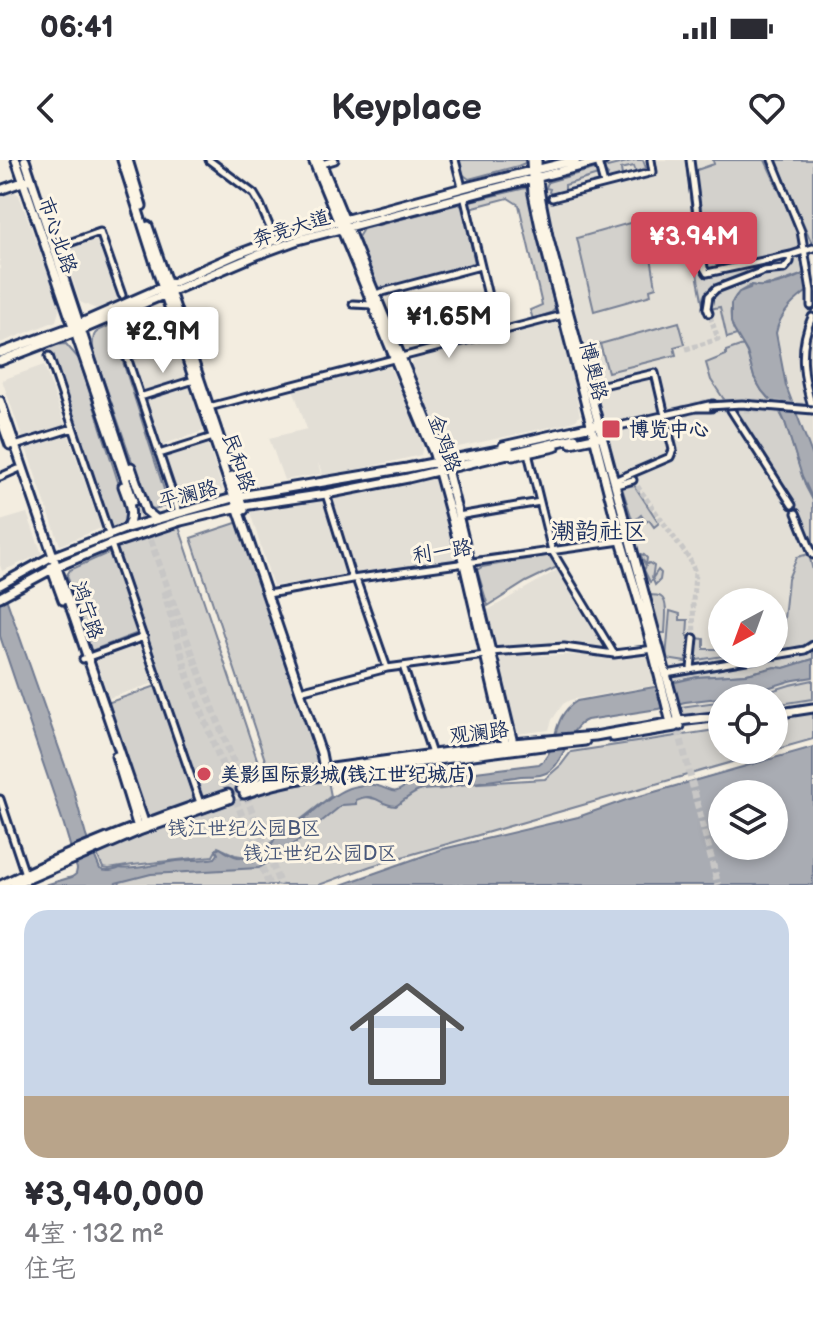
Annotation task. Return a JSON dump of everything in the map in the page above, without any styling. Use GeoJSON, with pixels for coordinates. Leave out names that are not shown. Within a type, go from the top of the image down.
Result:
{"type":"FeatureCollection","features":[{"type":"Feature","properties":{"kind":"main road","name":"市心北路"},"geometry":{"type":"LineString","coordinates":[[15,160],[27,179],[55,248],[77,328],[83,357],[135,501],[77,328],[29,198],[27,179],[25,160]]}},
{"type":"Feature","properties":{"kind":"main road"},"geometry":{"type":"LineString","coordinates":[[4,187],[14,176],[15,160]]}},
{"type":"Feature","properties":{"kind":"main road","name":"民和路"},"geometry":{"type":"LineString","coordinates":[[125,160],[328,771]]}},
{"type":"Feature","properties":{"kind":"main road","name":"金鸡路"},"geometry":{"type":"LineString","coordinates":[[313,160],[375,294],[441,464],[458,516],[467,564]]}},
{"type":"Feature","properties":{"kind":"main road","name":"博奥路"},"geometry":{"type":"LineString","coordinates":[[531,160],[548,236],[590,388],[604,474],[621,541],[675,721]]}},
{"type":"Feature","properties":{"kind":"main road","name":"奔竞大道"},"geometry":{"type":"LineString","coordinates":[[0,361],[167,290],[343,223],[576,160]]}},
{"type":"Feature","properties":{"kind":"main road","name":"奔竞大道"},"geometry":{"type":"LineString","coordinates":[[535,172],[601,161]]}},
{"type":"Feature","properties":{"kind":"main road","name":"金鸡路"},"geometry":{"type":"LineString","coordinates":[[321,162],[366,290],[398,358]]}},
{"type":"Feature","properties":{"kind":"main road","name":"博奥路"},"geometry":{"type":"LineString","coordinates":[[535,172],[540,227],[563,315],[615,483],[655,648]]}},
{"type":"Feature","properties":{"kind":"main road"},"geometry":{"type":"LineString","coordinates":[[4,187],[27,179]]}},
{"type":"Feature","properties":{"kind":"main road"},"geometry":{"type":"LineString","coordinates":[[4,187],[19,189],[29,198]]}},
{"type":"Feature","properties":{"kind":"main road","name":"民和路"},"geometry":{"type":"LineString","coordinates":[[167,290],[180,338],[237,497]]}},
{"type":"Feature","properties":{"kind":"main road"},"geometry":{"type":"LineString","coordinates":[[77,328],[95,358],[146,511],[156,519]]}},
{"type":"Feature","properties":{"kind":"main road","name":"奔竞大道"},"geometry":{"type":"LineString","coordinates":[[0,353],[77,328]]}},
{"type":"Feature","properties":{"kind":"main road"},"geometry":{"type":"LineString","coordinates":[[83,357],[91,391],[132,512],[127,528]]}},
{"type":"Feature","properties":{"kind":"main road","name":"鸿宁路"},"geometry":{"type":"LineString","coordinates":[[0,401],[142,827]]}},
{"type":"Feature","properties":{"kind":"main road","name":"鸿宁路"},"geometry":{"type":"LineString","coordinates":[[0,417],[51,557]]}},
{"type":"Feature","properties":{"kind":"main road"},"geometry":{"type":"LineString","coordinates":[[441,464],[528,453],[598,432]]}},
{"type":"Feature","properties":{"kind":"main road"},"geometry":{"type":"LineString","coordinates":[[441,464],[598,432]]}},
{"type":"Feature","properties":{"kind":"main road"},"geometry":{"type":"LineString","coordinates":[[598,432],[623,529],[604,474]]}},
{"type":"Feature","properties":{"kind":"main road"},"geometry":{"type":"LineString","coordinates":[[441,464],[574,436],[491,458]]}},
{"type":"Feature","properties":{"kind":"main road","name":"金鸡路"},"geometry":{"type":"LineString","coordinates":[[441,464],[510,746]]}},
{"type":"Feature","properties":{"kind":"main road","name":"平澜路"},"geometry":{"type":"LineString","coordinates":[[0,597],[111,544],[161,527],[240,507],[326,494],[441,464]]}},
{"type":"Feature","properties":{"kind":"main road","name":"平澜路"},"geometry":{"type":"LineString","coordinates":[[1,584],[51,557],[156,519],[237,497],[441,464]]}},
{"type":"Feature","properties":{"kind":"main road"},"geometry":{"type":"LineString","coordinates":[[788,710],[813,706]]}},
{"type":"Feature","properties":{"kind":"main road","name":"观澜路"},"geometry":{"type":"LineString","coordinates":[[242,792],[328,771],[432,754],[575,740],[675,721],[708,719]]}},
{"type":"Feature","properties":{"kind":"main road","name":"观澜路"},"geometry":{"type":"LineString","coordinates":[[328,771],[510,746]]}},
{"type":"Feature","properties":{"kind":"main road"},"geometry":{"type":"LineString","coordinates":[[1,885],[142,827],[228,796]]}},
{"type":"Feature","properties":{"kind":"main road"},"geometry":{"type":"LineString","coordinates":[[14,885],[26,876]]}},
{"type":"Feature","properties":{"kind":"street"},"geometry":{"type":"LineString","coordinates":[[209,160],[254,194],[273,235]]}},
{"type":"Feature","properties":{"kind":"street"},"geometry":{"type":"LineString","coordinates":[[321,162],[335,160]]}},
{"type":"Feature","properties":{"kind":"street"},"geometry":{"type":"LineString","coordinates":[[455,160],[461,183]]}},
{"type":"Feature","properties":{"kind":"street"},"geometry":{"type":"LineString","coordinates":[[552,198],[653,172],[651,160]]}},
{"type":"Feature","properties":{"kind":"street"},"geometry":{"type":"LineString","coordinates":[[690,160],[707,273],[813,248]]}},
{"type":"Feature","properties":{"kind":"street"},"geometry":{"type":"LineString","coordinates":[[772,160],[801,231],[811,306]]}},
{"type":"Feature","properties":{"kind":"street"},"geometry":{"type":"LineString","coordinates":[[601,161],[604,184]]}},
{"type":"Feature","properties":{"kind":"street"},"geometry":{"type":"LineString","coordinates":[[465,200],[497,333]]}},
{"type":"Feature","properties":{"kind":"street"},"geometry":{"type":"LineString","coordinates":[[55,248],[100,232],[122,295]]}},
{"type":"Feature","properties":{"kind":"street"},"geometry":{"type":"LineString","coordinates":[[709,313],[709,296],[716,289],[763,271],[784,269],[791,255]]}},
{"type":"Feature","properties":{"kind":"street"},"geometry":{"type":"LineString","coordinates":[[375,294],[480,266]]}},
{"type":"Feature","properties":{"kind":"street"},"geometry":{"type":"LineString","coordinates":[[366,290],[353,304],[372,305]]}},
{"type":"Feature","properties":{"kind":"street"},"geometry":{"type":"LineString","coordinates":[[207,407],[563,315]]}},
{"type":"Feature","properties":{"kind":"street"},"geometry":{"type":"LineString","coordinates":[[709,406],[742,404],[813,410],[803,366],[805,339],[811,318]]}},
{"type":"Feature","properties":{"kind":"street"},"geometry":{"type":"LineString","coordinates":[[115,321],[179,513]]}},
{"type":"Feature","properties":{"kind":"street"},"geometry":{"type":"LineString","coordinates":[[126,356],[180,338]]}},
{"type":"Feature","properties":{"kind":"street"},"geometry":{"type":"LineString","coordinates":[[49,356],[108,531]]}},
{"type":"Feature","properties":{"kind":"street"},"geometry":{"type":"LineString","coordinates":[[590,388],[655,373],[673,454],[615,483]]}},
{"type":"Feature","properties":{"kind":"street"},"geometry":{"type":"LineString","coordinates":[[140,397],[195,380]]}},
{"type":"Feature","properties":{"kind":"street"},"geometry":{"type":"LineString","coordinates":[[598,432],[698,408],[727,407],[792,505]]}},
{"type":"Feature","properties":{"kind":"street"},"geometry":{"type":"LineString","coordinates":[[15,446],[73,428]]}},
{"type":"Feature","properties":{"kind":"street"},"geometry":{"type":"LineString","coordinates":[[159,454],[214,437]]}},
{"type":"Feature","properties":{"kind":"street"},"geometry":{"type":"LineString","coordinates":[[528,453],[552,551],[614,654]]}},
{"type":"Feature","properties":{"kind":"street"},"geometry":{"type":"LineString","coordinates":[[0,477],[18,469]]}},
{"type":"Feature","properties":{"kind":"street"},"geometry":{"type":"LineString","coordinates":[[615,483],[633,480]]}},
{"type":"Feature","properties":{"kind":"street"},"geometry":{"type":"LineString","coordinates":[[326,494],[387,668]]}},
{"type":"Feature","properties":{"kind":"street"},"geometry":{"type":"LineString","coordinates":[[458,516],[540,502]]}},
{"type":"Feature","properties":{"kind":"street"},"geometry":{"type":"LineString","coordinates":[[796,513],[813,555]]}},
{"type":"Feature","properties":{"kind":"street","name":"利一路"},"geometry":{"type":"LineString","coordinates":[[269,594],[621,541]]}},
{"type":"Feature","properties":{"kind":"street"},"geometry":{"type":"LineString","coordinates":[[111,544],[201,806]]}},
{"type":"Feature","properties":{"kind":"street"},"geometry":{"type":"LineString","coordinates":[[85,658],[144,637]]}},
{"type":"Feature","properties":{"kind":"street"},"geometry":{"type":"LineString","coordinates":[[691,669],[694,638]]}},
{"type":"Feature","properties":{"kind":"street"},"geometry":{"type":"LineString","coordinates":[[664,677],[691,669],[805,650],[813,645]]}},
{"type":"Feature","properties":{"kind":"street"},"geometry":{"type":"LineString","coordinates":[[302,690],[387,668],[488,654],[568,647],[614,654],[655,648]]}},
{"type":"Feature","properties":{"kind":"street"},"geometry":{"type":"LineString","coordinates":[[403,666],[432,754]]}},
{"type":"Feature","properties":{"kind":"street"},"geometry":{"type":"LineString","coordinates":[[0,799],[26,876]]}},
{"type":"Feature","properties":{"kind":"shaded area"},"geometry":{"type":"Polygon","coordinates":[[[638,160],[813,160],[813,701],[788,704],[788,684],[708,684],[708,715],[681,718],[613,465],[544,185],[546,181],[638,160]]]}},
{"type":"Feature","properties":{"kind":"shaded area"},"geometry":{"type":"Polygon","coordinates":[[[12,190],[19,195],[60,307],[56,321],[0,343],[0,194],[12,190]]]}},
{"type":"Feature","properties":{"kind":"shaded area"},"geometry":{"type":"Polygon","coordinates":[[[92,237],[99,238],[120,298],[96,309],[80,302],[62,247],[92,237]]]}},
{"type":"Feature","properties":{"kind":"shaded area"},"geometry":{"type":"Polygon","coordinates":[[[813,267],[813,287],[785,312],[776,333],[786,386],[813,457],[813,500],[780,411],[754,377],[747,352],[734,330],[731,304],[739,292],[751,285],[767,286],[784,282],[813,267]]]}},
{"type":"Feature","properties":{"kind":"shaded area"},"geometry":{"type":"Polygon","coordinates":[[[555,322],[561,325],[580,415],[576,420],[454,448],[444,447],[411,364],[415,358],[555,322]]]}},
{"type":"Feature","properties":{"kind":"shaded area"},"geometry":{"type":"Polygon","coordinates":[[[177,342],[190,377],[142,393],[129,357],[177,342]]]}},
{"type":"Feature","properties":{"kind":"shaded area"},"geometry":{"type":"Polygon","coordinates":[[[44,365],[101,528],[60,545],[2,380],[44,365]]]}},
{"type":"Feature","properties":{"kind":"shaded area"},"geometry":{"type":"Polygon","coordinates":[[[389,365],[423,444],[421,455],[324,477],[318,463],[321,474],[284,480],[269,438],[307,429],[293,389],[389,365]]]}},
{"type":"Feature","properties":{"kind":"shaded area"},"geometry":{"type":"Polygon","coordinates":[[[190,385],[204,431],[161,445],[144,400],[190,385]]]}},
{"type":"Feature","properties":{"kind":"shaded area"},"geometry":{"type":"Polygon","coordinates":[[[206,438],[223,490],[179,502],[163,452],[206,438]]]}},
{"type":"Feature","properties":{"kind":"shaded area"},"geometry":{"type":"Polygon","coordinates":[[[437,478],[460,561],[273,586],[250,512],[437,478]]]}},
{"type":"Feature","properties":{"kind":"shaded area"},"geometry":{"type":"Polygon","coordinates":[[[27,513],[42,554],[2,571],[0,521],[27,513]]]}},
{"type":"Feature","properties":{"kind":"shaded area"},"geometry":{"type":"Polygon","coordinates":[[[559,569],[606,648],[571,644],[493,647],[483,613],[559,569]]]}},
{"type":"Feature","properties":{"kind":"shaded area"},"geometry":{"type":"Polygon","coordinates":[[[0,581],[73,788],[86,836],[100,869],[105,871],[215,858],[218,854],[216,850],[220,848],[238,857],[256,857],[270,847],[277,828],[288,833],[326,801],[349,788],[371,784],[394,792],[413,780],[539,764],[550,751],[562,716],[577,701],[697,677],[788,668],[813,659],[813,677],[780,684],[708,684],[708,699],[587,720],[575,729],[561,758],[547,773],[423,790],[396,806],[368,797],[356,800],[356,804],[342,805],[279,856],[259,868],[151,874],[114,885],[45,885],[72,877],[77,869],[0,636],[0,581]]]}},
{"type":"Feature","properties":{"kind":"shaded area"},"geometry":{"type":"Polygon","coordinates":[[[140,640],[154,683],[109,698],[95,658],[140,640]]]}},
{"type":"Feature","properties":{"kind":"shaded area"},"geometry":{"type":"Polygon","coordinates":[[[502,656],[645,656],[649,658],[656,685],[570,700],[563,704],[549,730],[517,734],[499,661],[502,656]]]}},
{"type":"Feature","properties":{"kind":"shaded area"},"geometry":{"type":"Polygon","coordinates":[[[813,747],[813,885],[341,885],[443,849],[578,817],[753,764],[788,764],[788,754],[813,747]]]}},
{"type":"Feature","properties":{"kind":"green space"},"geometry":{"type":"Polygon","coordinates":[[[458,160],[525,160],[525,163],[469,179],[461,173],[458,160]]]}},
{"type":"Feature","properties":{"kind":"green space"},"geometry":{"type":"Polygon","coordinates":[[[643,160],[646,168],[636,172],[634,166],[621,169],[622,176],[607,180],[608,175],[603,168],[643,160]]]}},
{"type":"Feature","properties":{"kind":"green space"},"geometry":{"type":"Polygon","coordinates":[[[713,160],[765,160],[807,254],[801,258],[804,274],[772,285],[751,285],[736,296],[731,313],[737,335],[727,338],[720,307],[704,310],[688,173],[714,164],[713,160]]]}},
{"type":"Feature","properties":{"kind":"green space"},"geometry":{"type":"Polygon","coordinates":[[[776,160],[813,160],[813,246],[776,160]]]}},
{"type":"Feature","properties":{"kind":"green space"},"geometry":{"type":"Polygon","coordinates":[[[594,169],[598,175],[565,185],[565,191],[551,194],[550,189],[546,188],[548,182],[594,169]]]}},
{"type":"Feature","properties":{"kind":"green space"},"geometry":{"type":"Polygon","coordinates":[[[526,188],[555,309],[533,319],[530,310],[542,305],[519,205],[508,198],[470,208],[468,205],[470,201],[526,188]]]}},
{"type":"Feature","properties":{"kind":"green space"},"geometry":{"type":"Polygon","coordinates":[[[459,204],[463,207],[473,265],[384,289],[376,286],[358,237],[363,229],[459,204]]]}},
{"type":"Feature","properties":{"kind":"green space"},"geometry":{"type":"Polygon","coordinates":[[[648,221],[651,251],[642,254],[644,259],[651,257],[656,287],[650,289],[651,295],[594,311],[577,238],[633,222],[633,225],[648,221]]]}},
{"type":"Feature","properties":{"kind":"green space"},"geometry":{"type":"Polygon","coordinates":[[[679,322],[685,344],[674,347],[676,355],[608,372],[600,344],[679,322]]]}},
{"type":"Feature","properties":{"kind":"green space"},"geometry":{"type":"Polygon","coordinates":[[[111,325],[169,505],[154,509],[148,507],[93,350],[96,333],[111,325]]]}},
{"type":"Feature","properties":{"kind":"green space"},"geometry":{"type":"Polygon","coordinates":[[[66,344],[79,359],[128,513],[123,525],[111,531],[44,348],[66,344]]]}},
{"type":"Feature","properties":{"kind":"green space"},"geometry":{"type":"Polygon","coordinates":[[[743,345],[754,377],[785,422],[813,500],[813,551],[793,502],[741,419],[711,380],[706,363],[743,345]]]}},
{"type":"Feature","properties":{"kind":"green space"},"geometry":{"type":"Polygon","coordinates":[[[634,485],[659,523],[654,527],[641,515],[633,522],[622,488],[634,485]]]}},
{"type":"Feature","properties":{"kind":"green space"},"geometry":{"type":"Polygon","coordinates":[[[239,522],[319,764],[270,775],[191,538],[239,522]]]}},
{"type":"Feature","properties":{"kind":"green space"},"geometry":{"type":"Polygon","coordinates":[[[179,527],[264,780],[203,800],[116,546],[179,527]]]}},
{"type":"Feature","properties":{"kind":"green space"},"geometry":{"type":"Polygon","coordinates":[[[108,553],[112,555],[138,633],[91,651],[67,575],[70,570],[108,553]]]}},
{"type":"Feature","properties":{"kind":"green space"},"geometry":{"type":"Polygon","coordinates":[[[640,554],[647,558],[646,565],[654,566],[652,579],[658,570],[661,573],[655,585],[644,570],[646,566],[640,554]]]}},
{"type":"Feature","properties":{"kind":"green space"},"geometry":{"type":"Polygon","coordinates":[[[809,554],[813,571],[813,643],[788,651],[787,588],[797,557],[809,554]]]}},
{"type":"Feature","properties":{"kind":"green space"},"geometry":{"type":"Polygon","coordinates":[[[550,555],[557,567],[488,606],[477,570],[550,555]]]}},
{"type":"Feature","properties":{"kind":"green space"},"geometry":{"type":"Polygon","coordinates":[[[647,595],[663,600],[666,608],[665,633],[657,633],[647,595]]]}},
{"type":"Feature","properties":{"kind":"green space"},"geometry":{"type":"Polygon","coordinates":[[[670,611],[680,614],[680,620],[688,620],[686,662],[666,659],[670,611]]]}},
{"type":"Feature","properties":{"kind":"green space"},"geometry":{"type":"Polygon","coordinates":[[[697,638],[704,639],[708,658],[697,660],[697,638]]]}},
{"type":"Feature","properties":{"kind":"green space"},"geometry":{"type":"Polygon","coordinates":[[[813,648],[813,659],[788,667],[788,656],[813,648]]]}},
{"type":"Feature","properties":{"kind":"green space"},"geometry":{"type":"Polygon","coordinates":[[[719,668],[771,668],[672,683],[673,676],[719,668]]]}},
{"type":"Feature","properties":{"kind":"green space"},"geometry":{"type":"Polygon","coordinates":[[[813,680],[813,699],[788,703],[790,685],[813,680]]]}},
{"type":"Feature","properties":{"kind":"green space"},"geometry":{"type":"Polygon","coordinates":[[[156,686],[195,801],[143,819],[104,704],[156,686]]]}},
{"type":"Feature","properties":{"kind":"green space"},"geometry":{"type":"Polygon","coordinates":[[[708,703],[708,714],[683,718],[680,707],[708,703]]]}},
{"type":"Feature","properties":{"kind":"green space"},"geometry":{"type":"Polygon","coordinates":[[[813,711],[813,739],[788,746],[788,716],[813,711]]]}},
{"type":"Feature","properties":{"kind":"green space","name":"钱江世纪公园D区"},"geometry":{"type":"Polygon","coordinates":[[[708,731],[708,764],[725,764],[371,866],[319,885],[120,885],[117,874],[263,862],[351,794],[395,803],[415,790],[545,779],[571,752],[708,731]]]}},
{"type":"Feature","properties":{"kind":"green space","name":"钱江世纪公园B区"},"geometry":{"type":"Polygon","coordinates":[[[328,781],[331,796],[263,849],[247,857],[218,847],[213,856],[109,869],[103,868],[96,852],[274,788],[328,781]]]}},
{"type":"Feature","properties":{"kind":"tunnel"},"geometry":{"type":"LineString","coordinates":[[686,349],[718,339],[709,313]]}},
{"type":"Feature","properties":{"kind":"tunnel"},"geometry":{"type":"LineString","coordinates":[[661,414],[704,403],[754,402],[813,407]]}},
{"type":"Feature","properties":{"kind":"tunnel"},"geometry":{"type":"LineString","coordinates":[[651,421],[708,408],[781,410]]}},
{"type":"Feature","properties":{"kind":"tunnel"},"geometry":{"type":"LineString","coordinates":[[574,434],[598,429]]}},
{"type":"Feature","properties":{"kind":"tunnel"},"geometry":{"type":"LineString","coordinates":[[633,480],[690,560],[695,572],[694,638]]}},
{"type":"Feature","properties":{"kind":"tunnel"},"geometry":{"type":"LineString","coordinates":[[137,500],[280,885]]}},
{"type":"Feature","properties":{"kind":"tunnel"},"geometry":{"type":"LineString","coordinates":[[622,529],[631,562]]}},
{"type":"Feature","properties":{"kind":"tunnel"},"geometry":{"type":"LineString","coordinates":[[164,591],[188,677],[269,885]]}},
{"type":"Feature","properties":{"kind":"tunnel"},"geometry":{"type":"LineString","coordinates":[[676,720],[718,885]]}},
{"type":"Feature","properties":{"kind":"place","name":"博览中心"},"geometry":{"type":"Point","coordinates":[611,429]}},
{"type":"Feature","properties":{"kind":"place","name":"美影国际影城(钱江世纪城店)"},"geometry":{"type":"Point","coordinates":[204,774]}},
{"type":"Feature","properties":{"kind":"district","name":"潮韵社区"},"geometry":{"type":"Point","coordinates":[599,531]}}]}
